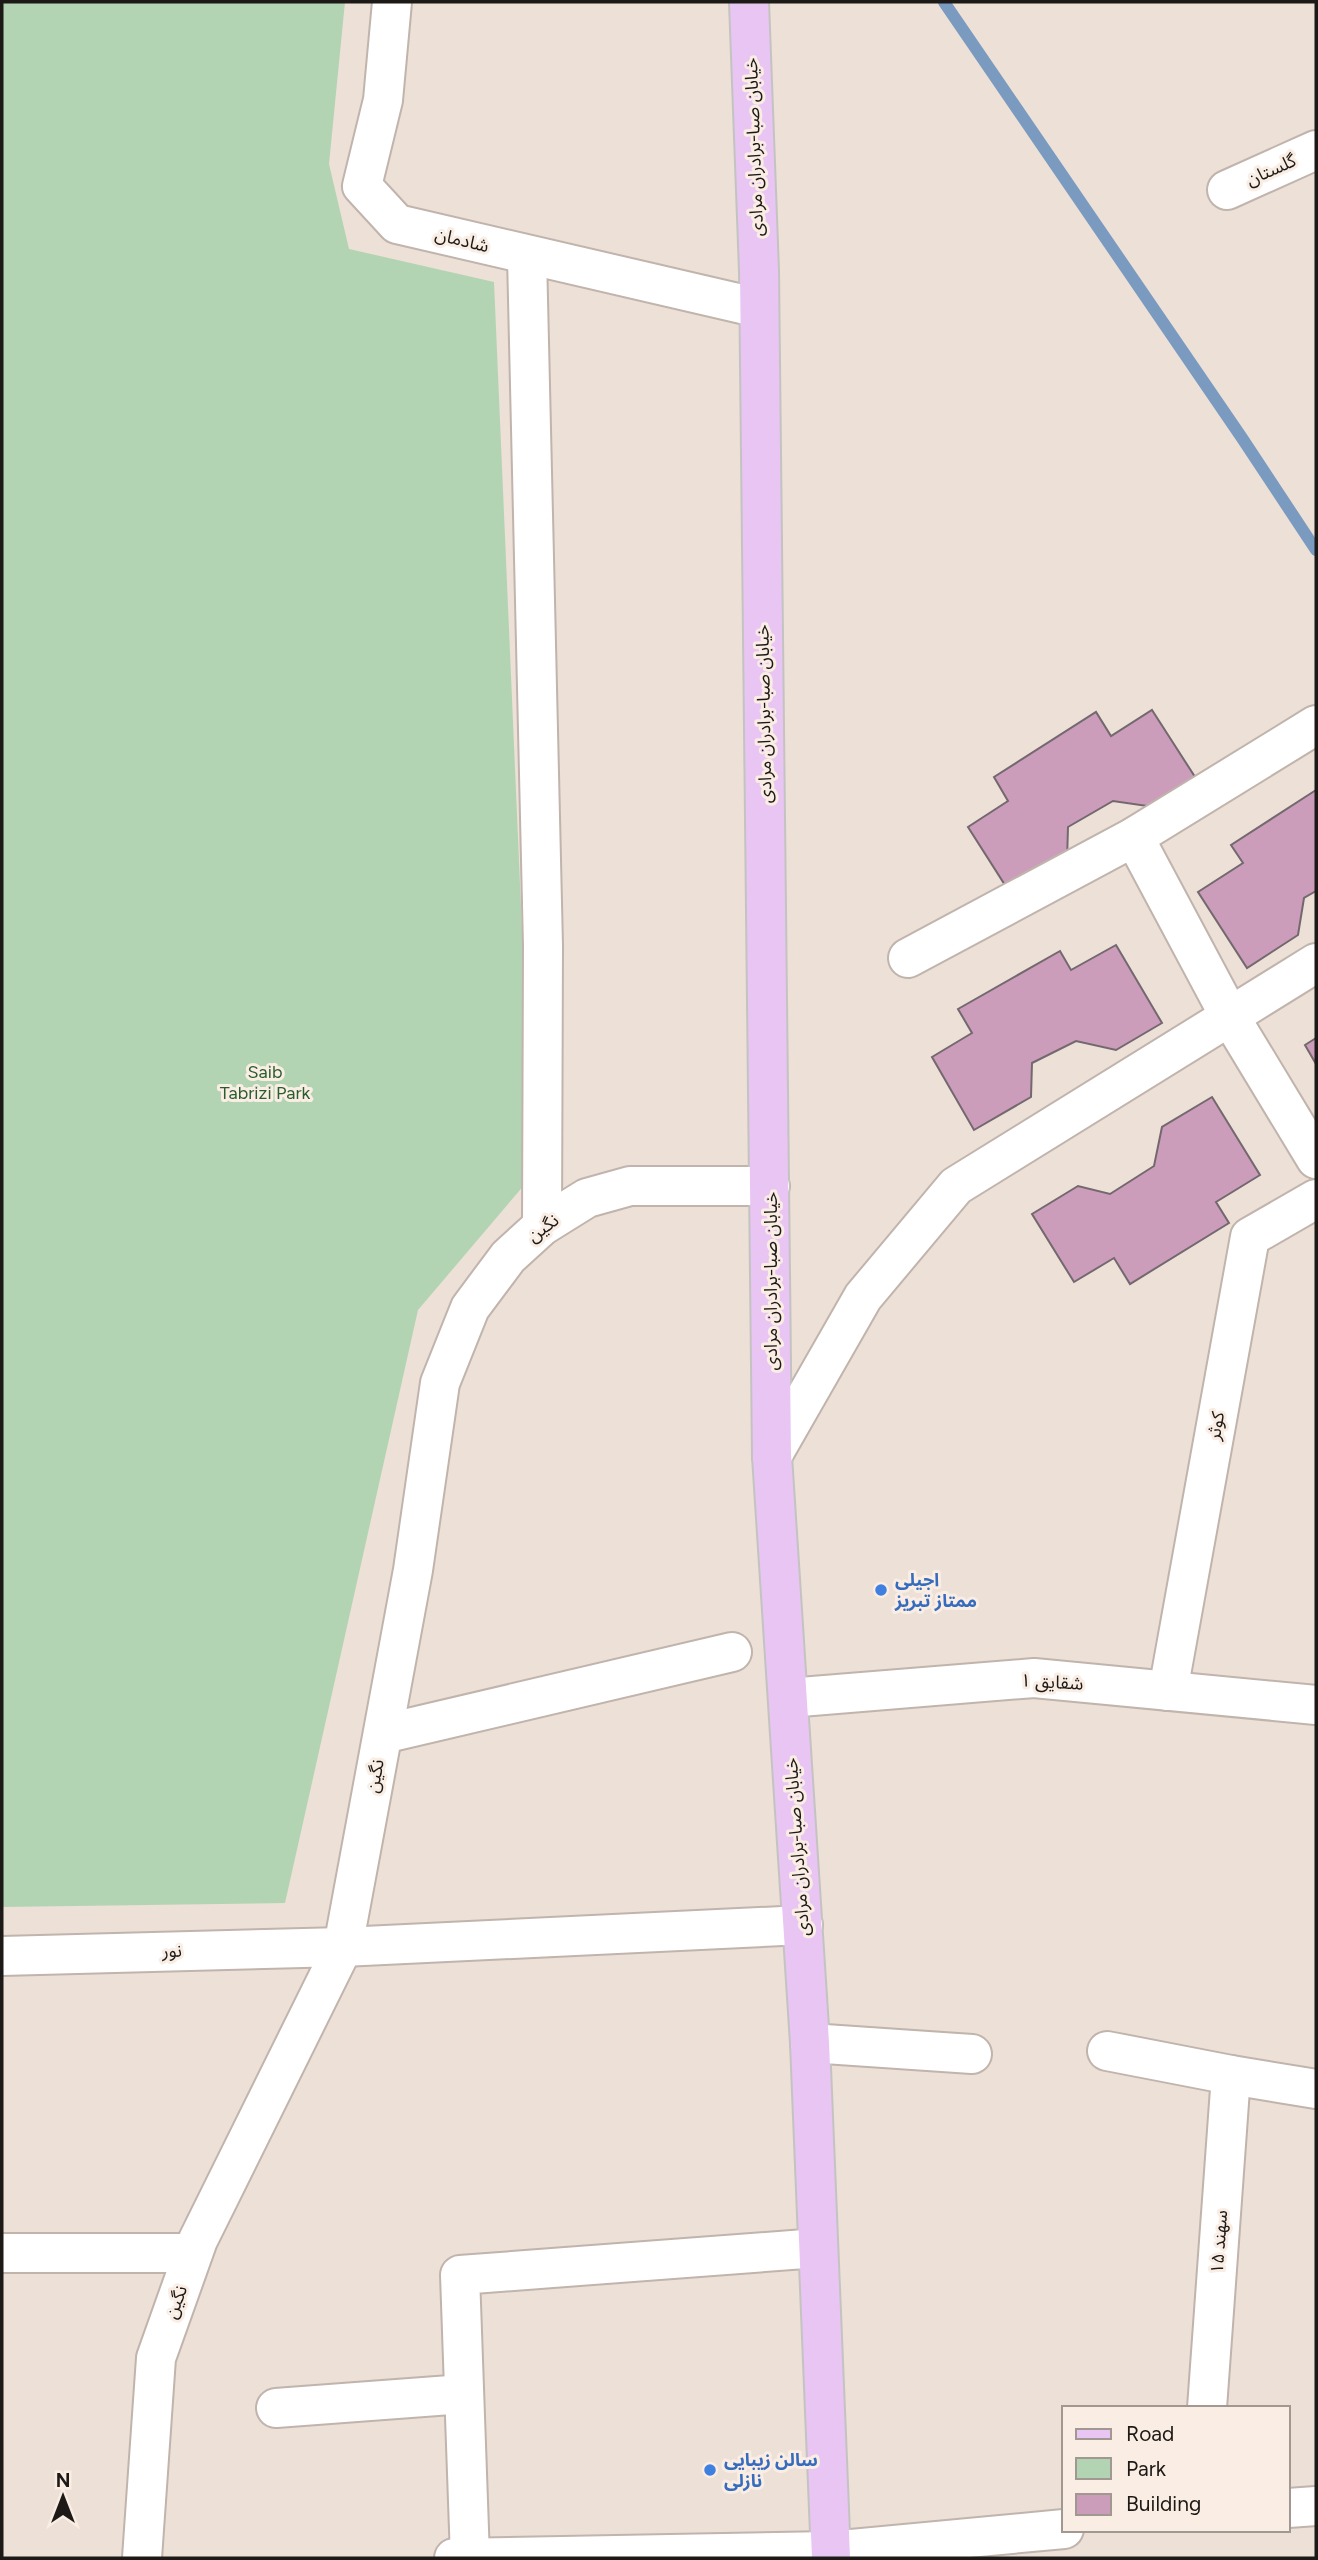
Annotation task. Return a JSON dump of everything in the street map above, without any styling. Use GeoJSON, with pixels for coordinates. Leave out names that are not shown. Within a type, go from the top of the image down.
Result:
{"type":"FeatureCollection","features":[{"type":"Feature","properties":{"kind":"main road","name":"خیابان صبا-برادران مرادی"},"geometry":{"type":"LineString","coordinates":[[749,2],[759,308],[772,1456],[810,2043],[831,2555]]}},
{"type":"Feature","properties":{"kind":"street","name":"شادمان"},"geometry":{"type":"LineString","coordinates":[[392,2],[383,100],[362,186],[397,224],[759,308]]}},
{"type":"Feature","properties":{"kind":"street","name":"گلستان"},"geometry":{"type":"LineString","coordinates":[[1227,190],[1316,150]]}},
{"type":"Feature","properties":{"kind":"street"},"geometry":{"type":"LineString","coordinates":[[527,256],[543,946],[542,1226]]}},
{"type":"Feature","properties":{"kind":"street"},"geometry":{"type":"LineString","coordinates":[[908,958],[1134,837],[1316,725]]}},
{"type":"Feature","properties":{"kind":"street"},"geometry":{"type":"LineString","coordinates":[[1134,837],[1230,1017],[1316,1159]]}},
{"type":"Feature","properties":{"kind":"street"},"geometry":{"type":"LineString","coordinates":[[772,1456],[863,1297],[956,1186],[1316,963]]}},
{"type":"Feature","properties":{"kind":"street","name":"نگین"},"geometry":{"type":"LineString","coordinates":[[142,2558],[156,2358],[193,2253],[343,1947],[413,1570],[440,1383],[470,1308],[508,1257],[542,1226],[587,1198],[630,1186],[770,1186]]}},
{"type":"Feature","properties":{"kind":"street","name":"کوثر"},"geometry":{"type":"LineString","coordinates":[[1168,1691],[1250,1237],[1316,1199]]}},
{"type":"Feature","properties":{"kind":"street"},"geometry":{"type":"LineString","coordinates":[[383,1734],[732,1652]]}},
{"type":"Feature","properties":{"kind":"street","name":"شقایق ۱"},"geometry":{"type":"LineString","coordinates":[[788,1698],[1034,1678],[1316,1705]]}},
{"type":"Feature","properties":{"kind":"street","name":"نور"},"geometry":{"type":"LineString","coordinates":[[2,1956],[343,1947],[803,1925]]}},
{"type":"Feature","properties":{"kind":"street"},"geometry":{"type":"LineString","coordinates":[[810,2043],[972,2054]]}},
{"type":"Feature","properties":{"kind":"street"},"geometry":{"type":"LineString","coordinates":[[1107,2050],[1316,2089]]}},
{"type":"Feature","properties":{"kind":"street","name":"سهند ۱۵"},"geometry":{"type":"LineString","coordinates":[[1207,2406],[1231,2075]]}},
{"type":"Feature","properties":{"kind":"street"},"geometry":{"type":"LineString","coordinates":[[470,2558],[460,2275],[818,2248]]}},
{"type":"Feature","properties":{"kind":"street"},"geometry":{"type":"LineString","coordinates":[[2,2253],[193,2253]]}},
{"type":"Feature","properties":{"kind":"street"},"geometry":{"type":"LineString","coordinates":[[276,2408],[464,2394]]}},
{"type":"Feature","properties":{"kind":"street"},"geometry":{"type":"LineString","coordinates":[[1290,2508],[1316,2506]]}},
{"type":"Feature","properties":{"kind":"street"},"geometry":{"type":"LineString","coordinates":[[454,2558],[831,2555],[1062,2529]]}},
{"type":"Feature","properties":{"kind":"green space","name":"Saib Tabrizi Park"},"geometry":{"type":"Polygon","coordinates":[[[2,2],[345,2],[329,164],[349,249],[494,282],[529,1092],[537,1170],[418,1310],[285,1903],[2,1907],[2,2]]]}},
{"type":"Feature","properties":{"kind":"building"},"geometry":{"type":"Polygon","coordinates":[[[1152,710],[1197,780],[1154,807],[1113,801],[1068,827],[1067,861],[1012,896],[968,827],[1008,801],[994,777],[1096,712],[1111,736],[1152,710]]]}},
{"type":"Feature","properties":{"kind":"building"},"geometry":{"type":"Polygon","coordinates":[[[1316,790],[1316,891],[1304,898],[1298,935],[1247,968],[1198,892],[1243,863],[1231,845],[1316,790]]]}},
{"type":"Feature","properties":{"kind":"building"},"geometry":{"type":"Polygon","coordinates":[[[1116,945],[1162,1023],[1116,1050],[1076,1041],[1032,1063],[1031,1097],[974,1130],[932,1057],[972,1033],[958,1009],[1060,951],[1071,970],[1116,945]]]}},
{"type":"Feature","properties":{"kind":"building"},"geometry":{"type":"Polygon","coordinates":[[[1316,1038],[1316,1064],[1305,1045],[1316,1038]]]}},
{"type":"Feature","properties":{"kind":"building"},"geometry":{"type":"Polygon","coordinates":[[[1212,1097],[1260,1175],[1216,1202],[1229,1223],[1130,1284],[1114,1258],[1074,1282],[1032,1214],[1078,1186],[1110,1194],[1154,1166],[1162,1127],[1212,1097]]]}},
{"type":"Feature","properties":{"kind":"waterway"},"geometry":{"type":"LineString","coordinates":[[944,2],[1316,550]]}},
{"type":"Feature","properties":{"kind":"place","name":"اجیلی ممتاز تبریز"},"geometry":{"type":"Point","coordinates":[881,1590]}},
{"type":"Feature","properties":{"kind":"place","name":"سالن زیبایی نازلی"},"geometry":{"type":"Point","coordinates":[710,2470]}}]}
